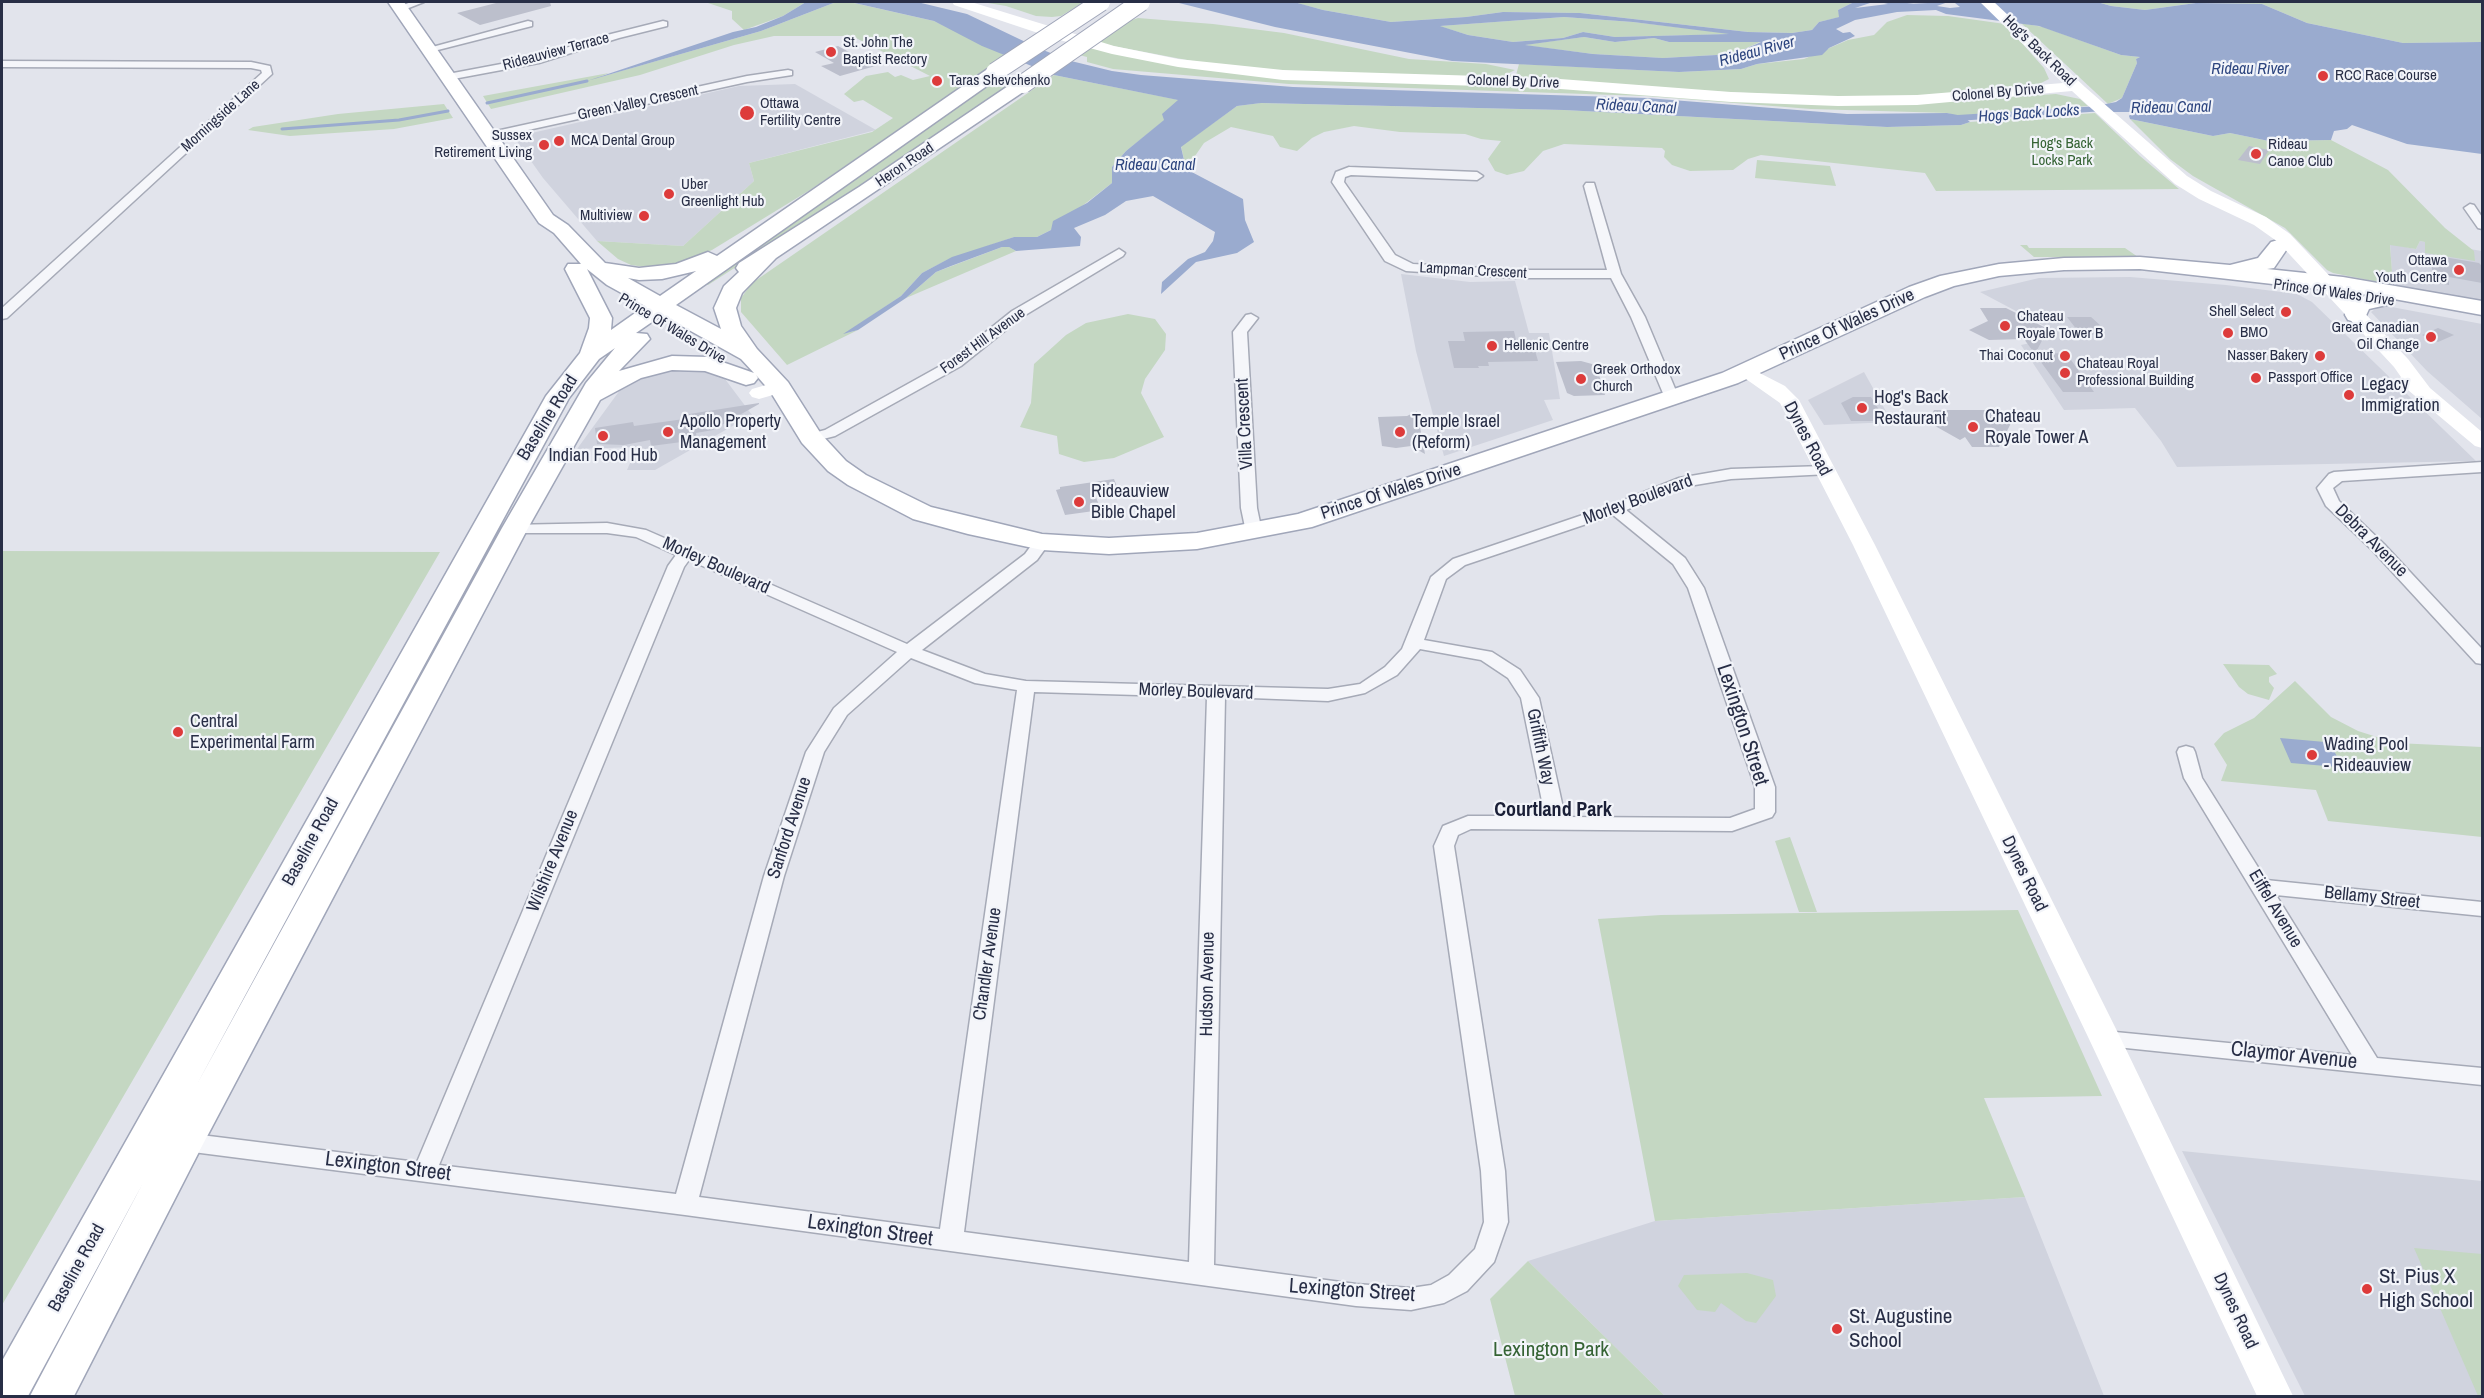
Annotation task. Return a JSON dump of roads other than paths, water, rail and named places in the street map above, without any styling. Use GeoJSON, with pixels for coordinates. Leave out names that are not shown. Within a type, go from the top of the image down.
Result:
{"type":"FeatureCollection","features":[{"type":"Feature","properties":{"kind":"main road","name":"Colonel By Drive"},"geometry":{"type":"LineString","coordinates":[[959,2],[1112,50],[1178,63],[1283,75],[1547,83],[1731,97],[1838,101],[1917,100],[2076,86]]}},
{"type":"Feature","properties":{"kind":"main road","name":"Heron Road"},"geometry":{"type":"LineString","coordinates":[[662,313],[850,172],[1101,2]]}},
{"type":"Feature","properties":{"kind":"main road","name":"Heron Road"},"geometry":{"type":"LineString","coordinates":[[662,313],[775,250],[1141,2]]}},
{"type":"Feature","properties":{"kind":"main road","name":"Hog's Back Road"},"geometry":{"type":"LineString","coordinates":[[1987,2],[2092,101],[2181,180],[2260,221],[2284,238],[2322,285]]}},
{"type":"Feature","properties":{"kind":"main road","name":"Prince Of Wales Drive"},"geometry":{"type":"LineString","coordinates":[[398,5],[546,219],[547,232],[584,266],[662,313],[762,386]]}},
{"type":"Feature","properties":{"kind":"main road"},"geometry":{"type":"LineString","coordinates":[[2036,90],[2053,80],[2052,72],[2041,52]]}},
{"type":"Feature","properties":{"kind":"main road"},"geometry":{"type":"LineString","coordinates":[[2036,90],[2064,93],[2092,101]]}},
{"type":"Feature","properties":{"kind":"main road"},"geometry":{"type":"LineString","coordinates":[[591,354],[601,318],[584,266],[645,274],[672,272],[693,266],[850,172]]}},
{"type":"Feature","properties":{"kind":"main road","name":"Hog's Back Road"},"geometry":{"type":"LineString","coordinates":[[2234,209],[2322,285]]}},
{"type":"Feature","properties":{"kind":"main road"},"geometry":{"type":"LineString","coordinates":[[2216,270],[2261,265],[2270,259],[2278,246]]}},
{"type":"Feature","properties":{"kind":"main road"},"geometry":{"type":"LineString","coordinates":[[749,354],[730,326],[724,308],[732,291],[775,250]]}},
{"type":"Feature","properties":{"kind":"main road","name":"Prince Of Wales Drive"},"geometry":{"type":"LineString","coordinates":[[662,313],[749,354],[762,386],[786,418],[810,436],[837,466],[910,508],[968,526],[1042,542],[1097,546],[1197,541],[1254,532],[1326,514],[1746,372],[1917,292],[1943,282],[1979,274],[2028,266],[2140,263],[2216,270],[2482,308]]}},
{"type":"Feature","properties":{"kind":"main road","name":"Prince Of Wales Drive"},"geometry":{"type":"LineString","coordinates":[[2114,264],[2322,285],[2383,299],[2482,316]]}},
{"type":"Feature","properties":{"kind":"main road"},"geometry":{"type":"LineString","coordinates":[[2322,285],[2356,315],[2401,363],[2421,390]]}},
{"type":"Feature","properties":{"kind":"main road"},"geometry":{"type":"LineString","coordinates":[[2322,285],[2346,325],[2385,365],[2421,390],[2482,442]]}},
{"type":"Feature","properties":{"kind":"main road"},"geometry":{"type":"LineString","coordinates":[[2356,315],[2359,304],[2383,299]]}},
{"type":"Feature","properties":{"kind":"main road","name":"Baseline Road"},"geometry":{"type":"LineString","coordinates":[[5,1396],[558,396],[591,354],[662,313]]}},
{"type":"Feature","properties":{"kind":"main road","name":"Baseline Road"},"geometry":{"type":"LineString","coordinates":[[52,1396],[185,1142],[515,528],[588,400],[616,359],[662,313]]}},
{"type":"Feature","properties":{"kind":"main road"},"geometry":{"type":"LineString","coordinates":[[588,400],[626,376],[663,364],[686,362],[708,364],[762,386]]}},
{"type":"Feature","properties":{"kind":"main road","name":"Dynes Road"},"geometry":{"type":"LineString","coordinates":[[1746,372],[1778,390],[1789,400],[1864,545],[2105,1039],[2275,1396]]}},
{"type":"Feature","properties":{"kind":"street"},"geometry":{"type":"LineString","coordinates":[[398,5],[419,2]]}},
{"type":"Feature","properties":{"kind":"street"},"geometry":{"type":"LineString","coordinates":[[430,49],[528,24]]}},
{"type":"Feature","properties":{"kind":"street","name":"Rideauview Terrace"},"geometry":{"type":"LineString","coordinates":[[448,77],[535,61],[615,36],[663,24]]}},
{"type":"Feature","properties":{"kind":"street","name":"Morningside Lane"},"geometry":{"type":"LineString","coordinates":[[2,64],[251,65],[266,68],[267,74],[2,315]]}},
{"type":"Feature","properties":{"kind":"street","name":"Green Valley Crescent"},"geometry":{"type":"LineString","coordinates":[[488,136],[788,73]]}},
{"type":"Feature","properties":{"kind":"street","name":"Lampman Crescent"},"geometry":{"type":"LineString","coordinates":[[1477,176],[1349,171],[1340,175],[1338,182],[1390,258],[1411,268],[1517,274],[1615,274]]}},
{"type":"Feature","properties":{"kind":"street"},"geometry":{"type":"LineString","coordinates":[[1590,186],[1615,274],[1638,317],[1672,398]]}},
{"type":"Feature","properties":{"kind":"street"},"geometry":{"type":"LineString","coordinates":[[2470,208],[2482,225]]}},
{"type":"Feature","properties":{"kind":"street","name":"Forest Hill Avenue"},"geometry":{"type":"LineString","coordinates":[[810,436],[830,433],[956,363],[1017,314],[1119,253]]}},
{"type":"Feature","properties":{"kind":"street","name":"Villa Crescent"},"geometry":{"type":"LineString","coordinates":[[1251,318],[1240,332],[1249,508],[1254,532]]}},
{"type":"Feature","properties":{"kind":"street","name":"Debra Avenue"},"geometry":{"type":"LineString","coordinates":[[2482,467],[2334,477],[2325,488],[2332,503],[2378,547],[2482,659]]}},
{"type":"Feature","properties":{"kind":"street","name":"Morley Boulevard"},"geometry":{"type":"LineString","coordinates":[[515,528],[583,527],[640,533],[909,651],[981,679],[1026,686],[1328,695],[1365,688],[1392,671],[1414,643],[1439,577],[1459,562],[1615,509],[1679,483],[1704,477],[1824,471]]}},
{"type":"Feature","properties":{"kind":"street","name":"Lexington Street"},"geometry":{"type":"LineString","coordinates":[[185,1142],[425,1171],[1356,1295],[1411,1299],[1435,1295],[1458,1283],[1485,1254],[1496,1222],[1493,1171],[1444,846],[1450,831],[1468,822],[1732,825],[1765,812],[1765,787],[1696,588],[1679,561],[1615,509]]}},
{"type":"Feature","properties":{"kind":"street","name":"Sanford Avenue"},"geometry":{"type":"LineString","coordinates":[[685,1205],[774,876],[814,752],[840,712],[861,691],[1031,557],[1042,542]]}},
{"type":"Feature","properties":{"kind":"street","name":"Wilshire Avenue"},"geometry":{"type":"LineString","coordinates":[[425,1171],[676,566],[686,553]]}},
{"type":"Feature","properties":{"kind":"street","name":"Griffith Way"},"geometry":{"type":"LineString","coordinates":[[1414,643],[1486,656],[1514,674],[1530,698],[1556,822]]}},
{"type":"Feature","properties":{"kind":"street","name":"Chandler Avenue"},"geometry":{"type":"LineString","coordinates":[[950,1242],[1026,686]]}},
{"type":"Feature","properties":{"kind":"street","name":"Hudson Avenue"},"geometry":{"type":"LineString","coordinates":[[1201,1275],[1216,693]]}},
{"type":"Feature","properties":{"kind":"street","name":"Eiffel Avenue"},"geometry":{"type":"LineString","coordinates":[[2186,752],[2193,778],[2369,1064]]}},
{"type":"Feature","properties":{"kind":"street","name":"Bellamy Street"},"geometry":{"type":"LineString","coordinates":[[2262,887],[2482,909]]}},
{"type":"Feature","properties":{"kind":"street","name":"Claymor Avenue"},"geometry":{"type":"LineString","coordinates":[[2105,1039],[2482,1077]]}},
{"type":"Feature","properties":{"kind":"water"},"geometry":{"type":"Polygon","coordinates":[[[806,2],[836,2],[761,31],[587,81],[733,32],[756,27],[783,16],[806,2]]]}},
{"type":"Feature","properties":{"kind":"water","name":"Rideau Canal"},"geometry":{"type":"Polygon","coordinates":[[[850,2],[917,2],[967,14],[1071,61],[1141,75],[1293,87],[1647,98],[1847,114],[1947,113],[1963,116],[1970,122],[1961,125],[1887,127],[1564,110],[1261,103],[1237,106],[1181,147],[1186,169],[1243,199],[1245,220],[1254,242],[1237,253],[1196,262],[1161,294],[1162,282],[1188,259],[1205,252],[1213,241],[1215,232],[1153,196],[1126,201],[1105,215],[1074,228],[1081,237],[1080,246],[1016,251],[1009,247],[1002,247],[936,272],[906,298],[858,330],[843,334],[901,296],[922,273],[952,257],[1014,237],[1037,237],[1051,230],[1053,221],[1087,203],[1112,183],[1112,167],[1126,151],[1164,120],[1162,114],[1178,100],[1054,75],[982,46],[934,21],[850,2]]]}},
{"type":"Feature","properties":{"kind":"water","name":"Rideau River"},"geometry":{"type":"Polygon","coordinates":[[[1175,2],[1294,2],[1323,10],[1391,22],[1503,12],[1580,13],[1748,32],[1792,33],[1812,30],[1819,22],[1839,17],[1838,10],[1854,2],[1873,2],[1855,8],[1888,4],[1880,2],[1920,2],[1907,4],[1948,2],[1937,6],[1950,8],[1960,7],[1955,3],[1957,2],[2097,2],[2145,10],[2196,3],[2262,4],[2307,23],[2403,43],[2482,42],[2482,154],[2407,144],[2352,125],[2347,129],[2334,131],[2331,140],[2269,141],[2230,133],[2213,136],[2130,119],[2132,112],[2103,112],[2096,106],[2116,102],[2122,98],[2137,63],[2136,59],[2140,57],[2121,55],[2039,26],[1946,14],[1936,10],[1897,12],[1855,20],[1836,29],[1843,33],[1850,32],[1855,36],[1829,48],[1822,55],[1757,64],[1741,69],[1679,72],[1452,61],[1275,27],[1175,2]],[[1564,17],[1440,26],[1468,35],[1513,42],[1563,38],[1583,32],[1615,37],[1729,34],[1633,22],[1564,17]],[[1584,37],[1525,45],[1593,54],[1663,58],[1734,54],[1761,42],[1669,42],[1654,38],[1615,42],[1584,37]]]}},
{"type":"Feature","properties":{"kind":"water","name":"Wading Pool - Rideauview"},"geometry":{"type":"Polygon","coordinates":[[[2280,738],[2325,742],[2339,760],[2334,760],[2337,767],[2291,763],[2280,738]]]}},
{"type":"Feature","properties":{"kind":"waterway"},"geometry":{"type":"LineString","coordinates":[[487,103],[587,81]]}},
{"type":"Feature","properties":{"kind":"waterway","name":"Hogs Back Locks"},"geometry":{"type":"LineString","coordinates":[[1942,119],[2115,108]]}},
{"type":"Feature","properties":{"kind":"waterway"},"geometry":{"type":"LineString","coordinates":[[282,129],[399,120],[448,111]]}},
{"type":"Feature","properties":{"kind":"place","name":"St. John The Baptist Rectory"},"geometry":{"type":"Point","coordinates":[831,52]}},
{"type":"Feature","properties":{"kind":"place","name":"RCC Race Course"},"geometry":{"type":"Point","coordinates":[2323,76]}},
{"type":"Feature","properties":{"kind":"place","name":"Taras Shevchenko"},"geometry":{"type":"Point","coordinates":[937,81]}},
{"type":"Feature","properties":{"kind":"place","name":"Ottawa Fertility Centre"},"geometry":{"type":"Point","coordinates":[747,113]}},
{"type":"Feature","properties":{"kind":"place","name":"MCA Dental Group"},"geometry":{"type":"Point","coordinates":[559,141]}},
{"type":"Feature","properties":{"kind":"place","name":"Sussex Retirement Living"},"geometry":{"type":"Point","coordinates":[544,145]}},
{"type":"Feature","properties":{"kind":"place","name":"Rideau Canoe Club"},"geometry":{"type":"Point","coordinates":[2256,154]}},
{"type":"Feature","properties":{"kind":"place","name":"Uber Greenlight Hub"},"geometry":{"type":"Point","coordinates":[669,194]}},
{"type":"Feature","properties":{"kind":"place","name":"Multiview"},"geometry":{"type":"Point","coordinates":[644,216]}},
{"type":"Feature","properties":{"kind":"place","name":"Ottawa Youth Centre"},"geometry":{"type":"Point","coordinates":[2459,270]}},
{"type":"Feature","properties":{"kind":"place","name":"Shell Select"},"geometry":{"type":"Point","coordinates":[2286,312]}},
{"type":"Feature","properties":{"kind":"place","name":"Chateau Royale Tower B"},"geometry":{"type":"Point","coordinates":[2005,326]}},
{"type":"Feature","properties":{"kind":"place","name":"BMO"},"geometry":{"type":"Point","coordinates":[2228,333]}},
{"type":"Feature","properties":{"kind":"place","name":"Great Canadian Oil Change"},"geometry":{"type":"Point","coordinates":[2431,337]}},
{"type":"Feature","properties":{"kind":"place","name":"Hellenic Centre"},"geometry":{"type":"Point","coordinates":[1492,346]}},
{"type":"Feature","properties":{"kind":"place","name":"Thai Coconut"},"geometry":{"type":"Point","coordinates":[2065,356]}},
{"type":"Feature","properties":{"kind":"place","name":"Nasser Bakery"},"geometry":{"type":"Point","coordinates":[2320,356]}},
{"type":"Feature","properties":{"kind":"place","name":"Chateau Royal Professional Building"},"geometry":{"type":"Point","coordinates":[2065,373]}},
{"type":"Feature","properties":{"kind":"place","name":"Passport Office"},"geometry":{"type":"Point","coordinates":[2256,378]}},
{"type":"Feature","properties":{"kind":"place","name":"Greek Orthodox Church"},"geometry":{"type":"Point","coordinates":[1581,379]}},
{"type":"Feature","properties":{"kind":"place","name":"Legacy Immigration"},"geometry":{"type":"Point","coordinates":[2349,395]}},
{"type":"Feature","properties":{"kind":"place","name":"Hog's Back Restaurant"},"geometry":{"type":"Point","coordinates":[1862,408]}},
{"type":"Feature","properties":{"kind":"place","name":"Chateau Royale Tower A"},"geometry":{"type":"Point","coordinates":[1973,427]}},
{"type":"Feature","properties":{"kind":"place","name":"Apollo Property Management"},"geometry":{"type":"Point","coordinates":[668,432]}},
{"type":"Feature","properties":{"kind":"place","name":"Temple Israel (Reform)"},"geometry":{"type":"Point","coordinates":[1400,432]}},
{"type":"Feature","properties":{"kind":"place","name":"Indian Food Hub"},"geometry":{"type":"Point","coordinates":[603,436]}},
{"type":"Feature","properties":{"kind":"place","name":"Rideauview Bible Chapel"},"geometry":{"type":"Point","coordinates":[1079,502]}},
{"type":"Feature","properties":{"kind":"place","name":"Central Experimental Farm"},"geometry":{"type":"Point","coordinates":[178,732]}},
{"type":"Feature","properties":{"kind":"place","name":"Wading Pool - Rideauview"},"geometry":{"type":"Point","coordinates":[2312,755]}},
{"type":"Feature","properties":{"kind":"place","name":"St. Pius X High School"},"geometry":{"type":"Point","coordinates":[2367,1289]}},
{"type":"Feature","properties":{"kind":"place","name":"St. Augustine School"},"geometry":{"type":"Point","coordinates":[1837,1329]}},
{"type":"Feature","properties":{"kind":"district","name":"Courtland Park"},"geometry":{"type":"Point","coordinates":[1553,811]}},
{"type":"Feature","properties":{"kind":"park label","name":"Hog's Back Locks Park"},"geometry":{"type":"Point","coordinates":[2062,152]}},
{"type":"Feature","properties":{"kind":"park label","name":"Lexington Park"},"geometry":{"type":"Point","coordinates":[1551,1350]}}]}
